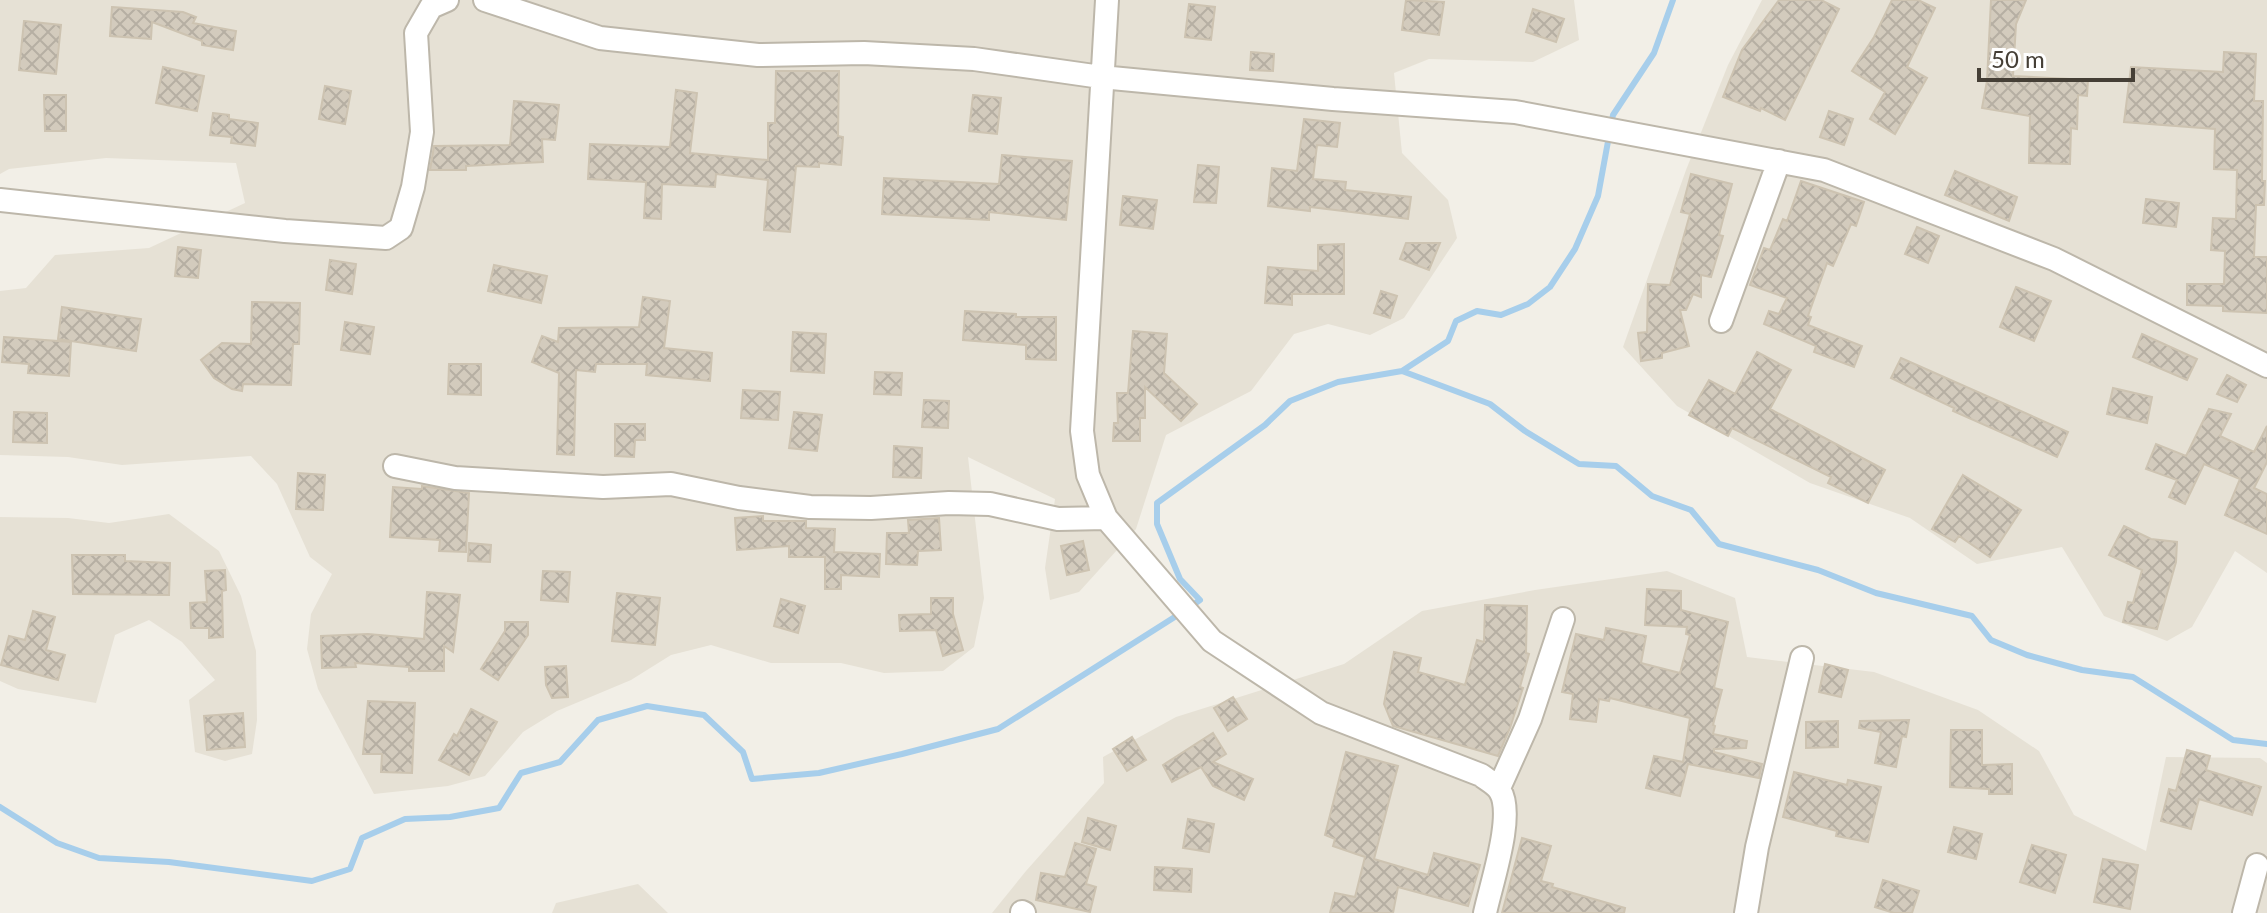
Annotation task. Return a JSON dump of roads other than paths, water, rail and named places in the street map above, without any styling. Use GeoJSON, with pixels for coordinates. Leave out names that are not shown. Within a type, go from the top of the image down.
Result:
{"type":"FeatureCollection","features":[{"type":"Feature","properties":{"kind":"street"},"geometry":{"type":"LineString","coordinates":[[0,200],[285,231],[386,238],[401,228],[413,187],[422,132],[416,33],[431,7],[447,0]]}},
{"type":"Feature","properties":{"kind":"street"},"geometry":{"type":"LineString","coordinates":[[485,0],[600,38],[758,55],[864,53],[974,59],[1101,77],[1515,112],[1824,170],[2054,259],[2267,366]]}},
{"type":"Feature","properties":{"kind":"street"},"geometry":{"type":"LineString","coordinates":[[1107,0],[1082,431],[1088,475],[1106,518],[1212,641],[1321,713],[1481,775],[1499,788],[1506,804],[1505,821],[1485,913]]}},
{"type":"Feature","properties":{"kind":"street"},"geometry":{"type":"LineString","coordinates":[[1721,321],[1779,161]]}},
{"type":"Feature","properties":{"kind":"street"},"geometry":{"type":"LineString","coordinates":[[395,466],[455,478],[485,480],[603,487],[671,484],[739,498],[810,507],[990,504],[1058,519],[1106,518]]}},
{"type":"Feature","properties":{"kind":"street"},"geometry":{"type":"LineString","coordinates":[[1499,788],[1530,719],[1563,619]]}},
{"type":"Feature","properties":{"kind":"street"},"geometry":{"type":"LineString","coordinates":[[1746,913],[1757,847],[1802,658]]}},
{"type":"Feature","properties":{"kind":"street"},"geometry":{"type":"LineString","coordinates":[[2244,913],[2257,865]]}},
{"type":"Feature","properties":{"kind":"waterway"},"geometry":{"type":"LineString","coordinates":[[1611,125],[1613,115],[1654,53],[1673,0]]}},
{"type":"Feature","properties":{"kind":"waterway"},"geometry":{"type":"LineString","coordinates":[[1190,607],[1200,600],[1180,579],[1157,524],[1157,503],[1265,425],[1290,401],[1338,382],[1402,371],[1448,341],[1456,321],[1477,311],[1501,315],[1528,304],[1550,287],[1575,249],[1598,196],[1609,136]]}},
{"type":"Feature","properties":{"kind":"waterway"},"geometry":{"type":"LineString","coordinates":[[1402,371],[1490,404],[1525,431],[1579,464],[1616,466],[1652,496],[1691,510],[1719,544],[1818,570],[1876,593],[1972,616],[1991,640],[2027,655],[2082,670],[2133,677],[2233,740],[2267,744]]}},
{"type":"Feature","properties":{"kind":"waterway"},"geometry":{"type":"LineString","coordinates":[[0,807],[57,843],[99,858],[169,862],[312,881],[350,869],[362,838],[405,819],[450,817],[499,808],[521,773],[560,762],[598,720],[647,706],[704,715],[743,752],[752,779],[819,773],[998,729],[1181,613]]}}]}
